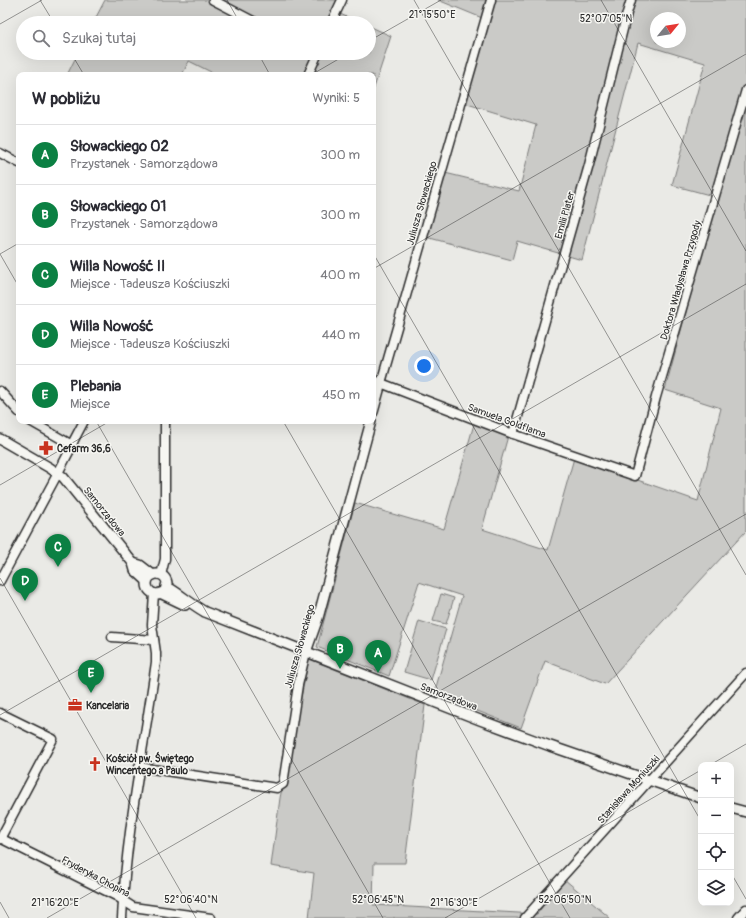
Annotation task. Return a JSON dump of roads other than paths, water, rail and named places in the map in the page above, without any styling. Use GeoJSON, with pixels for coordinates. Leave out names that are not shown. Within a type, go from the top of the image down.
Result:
{"type":"FeatureCollection","features":[{"type":"Feature","properties":{"kind":"street"},"geometry":{"type":"LineString","coordinates":[[213,0],[244,16]]}},
{"type":"Feature","properties":{"kind":"street"},"geometry":{"type":"LineString","coordinates":[[334,16],[342,0]]}},
{"type":"Feature","properties":{"kind":"street","name":"Juliusza Słowackiego"},"geometry":{"type":"LineString","coordinates":[[377,382],[490,0]]}},
{"type":"Feature","properties":{"kind":"street","name":"Emilii Plater"},"geometry":{"type":"LineString","coordinates":[[513,434],[587,170],[631,0]]}},
{"type":"Feature","properties":{"kind":"street"},"geometry":{"type":"LineString","coordinates":[[309,72],[312,60]]}},
{"type":"Feature","properties":{"kind":"street","name":"Doktora Władysława Przygody"},"geometry":{"type":"LineString","coordinates":[[635,476],[656,397],[746,90]]}},
{"type":"Feature","properties":{"kind":"street"},"geometry":{"type":"LineString","coordinates":[[0,153],[16,161]]}},
{"type":"Feature","properties":{"kind":"street","name":"Samuela Goldflama"},"geometry":{"type":"LineString","coordinates":[[377,382],[513,434],[635,476]]}},
{"type":"Feature","properties":{"kind":"street"},"geometry":{"type":"LineString","coordinates":[[0,391],[16,409]]}},
{"type":"Feature","properties":{"kind":"street"},"geometry":{"type":"LineString","coordinates":[[35,424],[72,445]]}},
{"type":"Feature","properties":{"kind":"street"},"geometry":{"type":"LineString","coordinates":[[0,581],[82,424]]}},
{"type":"Feature","properties":{"kind":"street"},"geometry":{"type":"LineString","coordinates":[[160,591],[151,592],[148,588],[165,559],[165,424]]}},
{"type":"Feature","properties":{"kind":"street","name":"Juliusza Słowackiego"},"geometry":{"type":"LineString","coordinates":[[139,767],[277,788],[283,784],[298,685],[306,652],[318,618],[370,424]]}},
{"type":"Feature","properties":{"kind":"street","name":"Samorządowa"},"geometry":{"type":"LineString","coordinates":[[0,439],[58,473],[69,484],[133,563],[140,565],[154,577]]}},
{"type":"Feature","properties":{"kind":"street"},"geometry":{"type":"LineString","coordinates":[[122,918],[130,830],[156,662],[152,625],[160,591],[166,580],[154,577]]}},
{"type":"Feature","properties":{"kind":"street","name":"Samorządowa"},"geometry":{"type":"LineString","coordinates":[[160,591],[188,606],[192,605],[205,612],[306,652],[536,741],[698,797]]}},
{"type":"Feature","properties":{"kind":"street"},"geometry":{"type":"LineString","coordinates":[[112,637],[154,640]]}},
{"type":"Feature","properties":{"kind":"street","name":"Stanisława Moniuszki"},"geometry":{"type":"LineString","coordinates":[[525,918],[746,673]]}},
{"type":"Feature","properties":{"kind":"street"},"geometry":{"type":"LineString","coordinates":[[0,713],[52,739],[0,838]]}},
{"type":"Feature","properties":{"kind":"street"},"geometry":{"type":"LineString","coordinates":[[734,809],[746,812]]}},
{"type":"Feature","properties":{"kind":"street","name":"Fryderyka Chopina"},"geometry":{"type":"LineString","coordinates":[[0,838],[116,896],[133,907],[211,918]]}},
{"type":"Feature","properties":{"kind":"street"},"geometry":{"type":"LineString","coordinates":[[738,918],[746,909]]}},
{"type":"Feature","properties":{"kind":"place","name":"Cefarm 36,6"},"geometry":{"type":"Point","coordinates":[46,448]}},
{"type":"Feature","properties":{"kind":"place","name":"Willa Nowość II"},"geometry":{"type":"Point","coordinates":[58,567]}},
{"type":"Feature","properties":{"kind":"place","name":"Willa Nowość"},"geometry":{"type":"Point","coordinates":[25,601]}},
{"type":"Feature","properties":{"kind":"place","name":"Słowackiego 01"},"geometry":{"type":"Point","coordinates":[340,669]}},
{"type":"Feature","properties":{"kind":"place","name":"Słowackiego 02"},"geometry":{"type":"Point","coordinates":[378,673]}},
{"type":"Feature","properties":{"kind":"place","name":"Plebania"},"geometry":{"type":"Point","coordinates":[91,693]}},
{"type":"Feature","properties":{"kind":"place","name":"Kancelaria"},"geometry":{"type":"Point","coordinates":[75,705]}},
{"type":"Feature","properties":{"kind":"place","name":"Kościół pw. Świętego Wincentego a Paulo"},"geometry":{"type":"Point","coordinates":[95,764]}}]}
